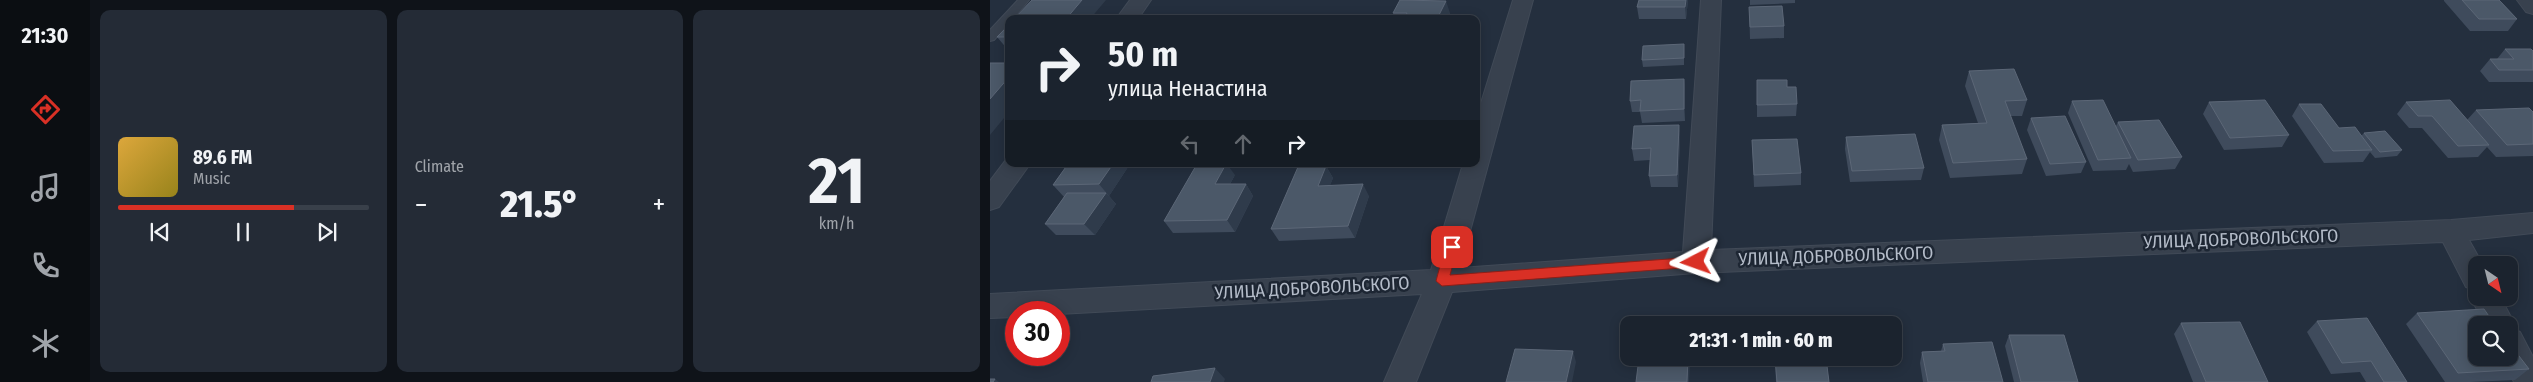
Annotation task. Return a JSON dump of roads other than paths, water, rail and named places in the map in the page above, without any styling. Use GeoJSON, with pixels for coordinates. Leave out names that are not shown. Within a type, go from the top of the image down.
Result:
{"type":"FeatureCollection","features":[{"type":"Feature","properties":{"kind":"street"},"geometry":{"type":"LineString","coordinates":[[1130,15],[1141,0]]}},
{"type":"Feature","properties":{"kind":"street"},"geometry":{"type":"LineString","coordinates":[[1480,148],[1522,0]]}},
{"type":"Feature","properties":{"kind":"street"},"geometry":{"type":"LineString","coordinates":[[1696,262],[1711,0]]}},
{"type":"Feature","properties":{"kind":"street"},"geometry":{"type":"LineString","coordinates":[[2527,0],[2533,8]]}},
{"type":"Feature","properties":{"kind":"street"},"geometry":{"type":"LineString","coordinates":[[990,200],[1015,167]]}},
{"type":"Feature","properties":{"kind":"street"},"geometry":{"type":"LineString","coordinates":[[1400,382],[1442,281],[1475,167]]}},
{"type":"Feature","properties":{"kind":"street","name":"УЛИЦА ДОБРОВОЛЬСКОГО"},"geometry":{"type":"LineString","coordinates":[[990,306],[1442,281],[1696,262],[2451,231],[2533,223]]}},
{"type":"Feature","properties":{"kind":"street"},"geometry":{"type":"LineString","coordinates":[[2451,231],[2468,264]]}},
{"type":"Feature","properties":{"kind":"street"},"geometry":{"type":"LineString","coordinates":[[2518,359],[2530,382]]}},
{"type":"Feature","properties":{"kind":"lane"},"geometry":{"type":"LineString","coordinates":[[1011,15],[1024,0]]}},
{"type":"Feature","properties":{"kind":"lane"},"geometry":{"type":"LineString","coordinates":[[990,38],[1005,21]]}}]}
